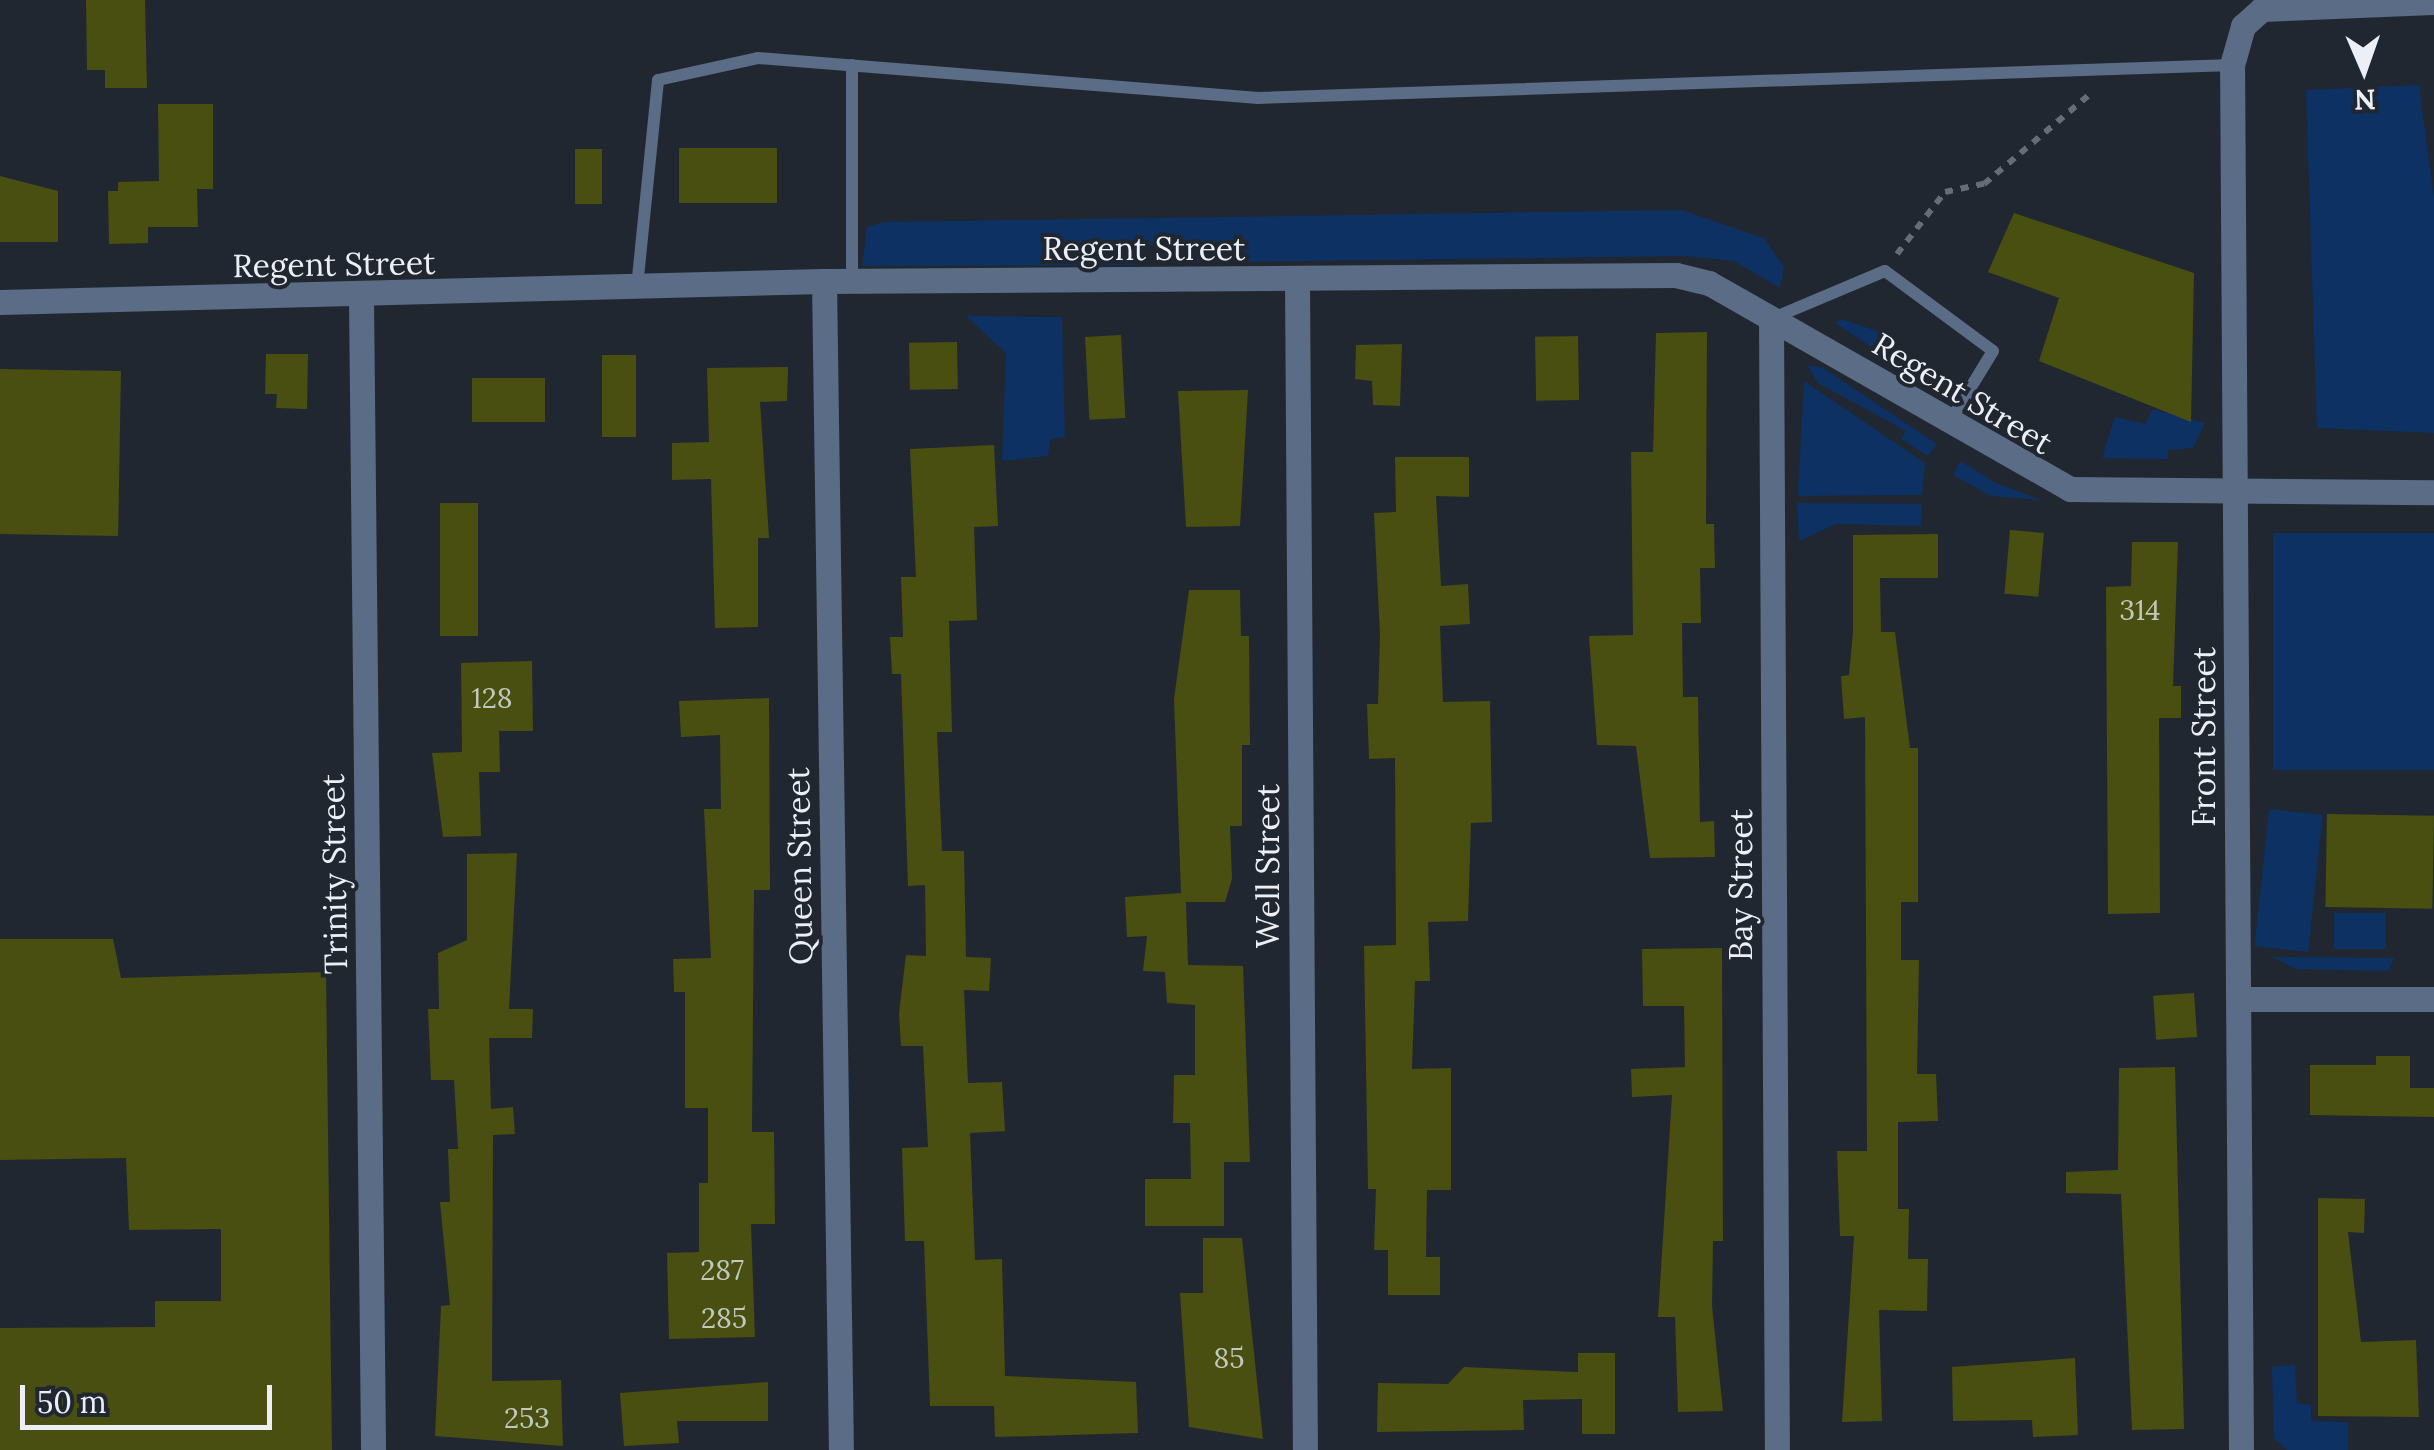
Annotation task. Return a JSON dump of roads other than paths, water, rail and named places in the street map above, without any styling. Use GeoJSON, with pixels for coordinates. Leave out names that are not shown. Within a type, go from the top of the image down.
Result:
{"type":"FeatureCollection","features":[{"type":"Feature","properties":{"kind":"street","name":"Front Street"},"geometry":{"type":"LineString","coordinates":[[2241,1450],[2232,65],[2243,26],[2262,9],[2300,3],[2434,2]]}},
{"type":"Feature","properties":{"kind":"street","name":"Regent Street"},"geometry":{"type":"LineString","coordinates":[[0,302],[637,291],[824,281],[1297,282],[1676,274],[1771,319],[1949,424],[2070,488],[2434,492]]}},
{"type":"Feature","properties":{"kind":"street","name":"Queen Street"},"geometry":{"type":"LineString","coordinates":[[824,281],[842,1450]]}},
{"type":"Feature","properties":{"kind":"street","name":"Well Street"},"geometry":{"type":"LineString","coordinates":[[1297,282],[1305,1450]]}},
{"type":"Feature","properties":{"kind":"street","name":"Trinity Street"},"geometry":{"type":"LineString","coordinates":[[360,298],[374,1450]]}},
{"type":"Feature","properties":{"kind":"street","name":"Bay Street"},"geometry":{"type":"LineString","coordinates":[[1771,319],[1776,1450]]}},
{"type":"Feature","properties":{"kind":"street"},"geometry":{"type":"LineString","coordinates":[[2238,999],[2434,999]]}},
{"type":"Feature","properties":{"kind":"lane"},"geometry":{"type":"LineString","coordinates":[[637,291],[658,80],[758,58],[1258,98],[2117,73],[2232,65]]}},
{"type":"Feature","properties":{"kind":"lane"},"geometry":{"type":"LineString","coordinates":[[852,65],[852,281]]}},
{"type":"Feature","properties":{"kind":"lane"},"geometry":{"type":"LineString","coordinates":[[1771,319],[1884,271],[1993,351],[1949,424]]}}]}
